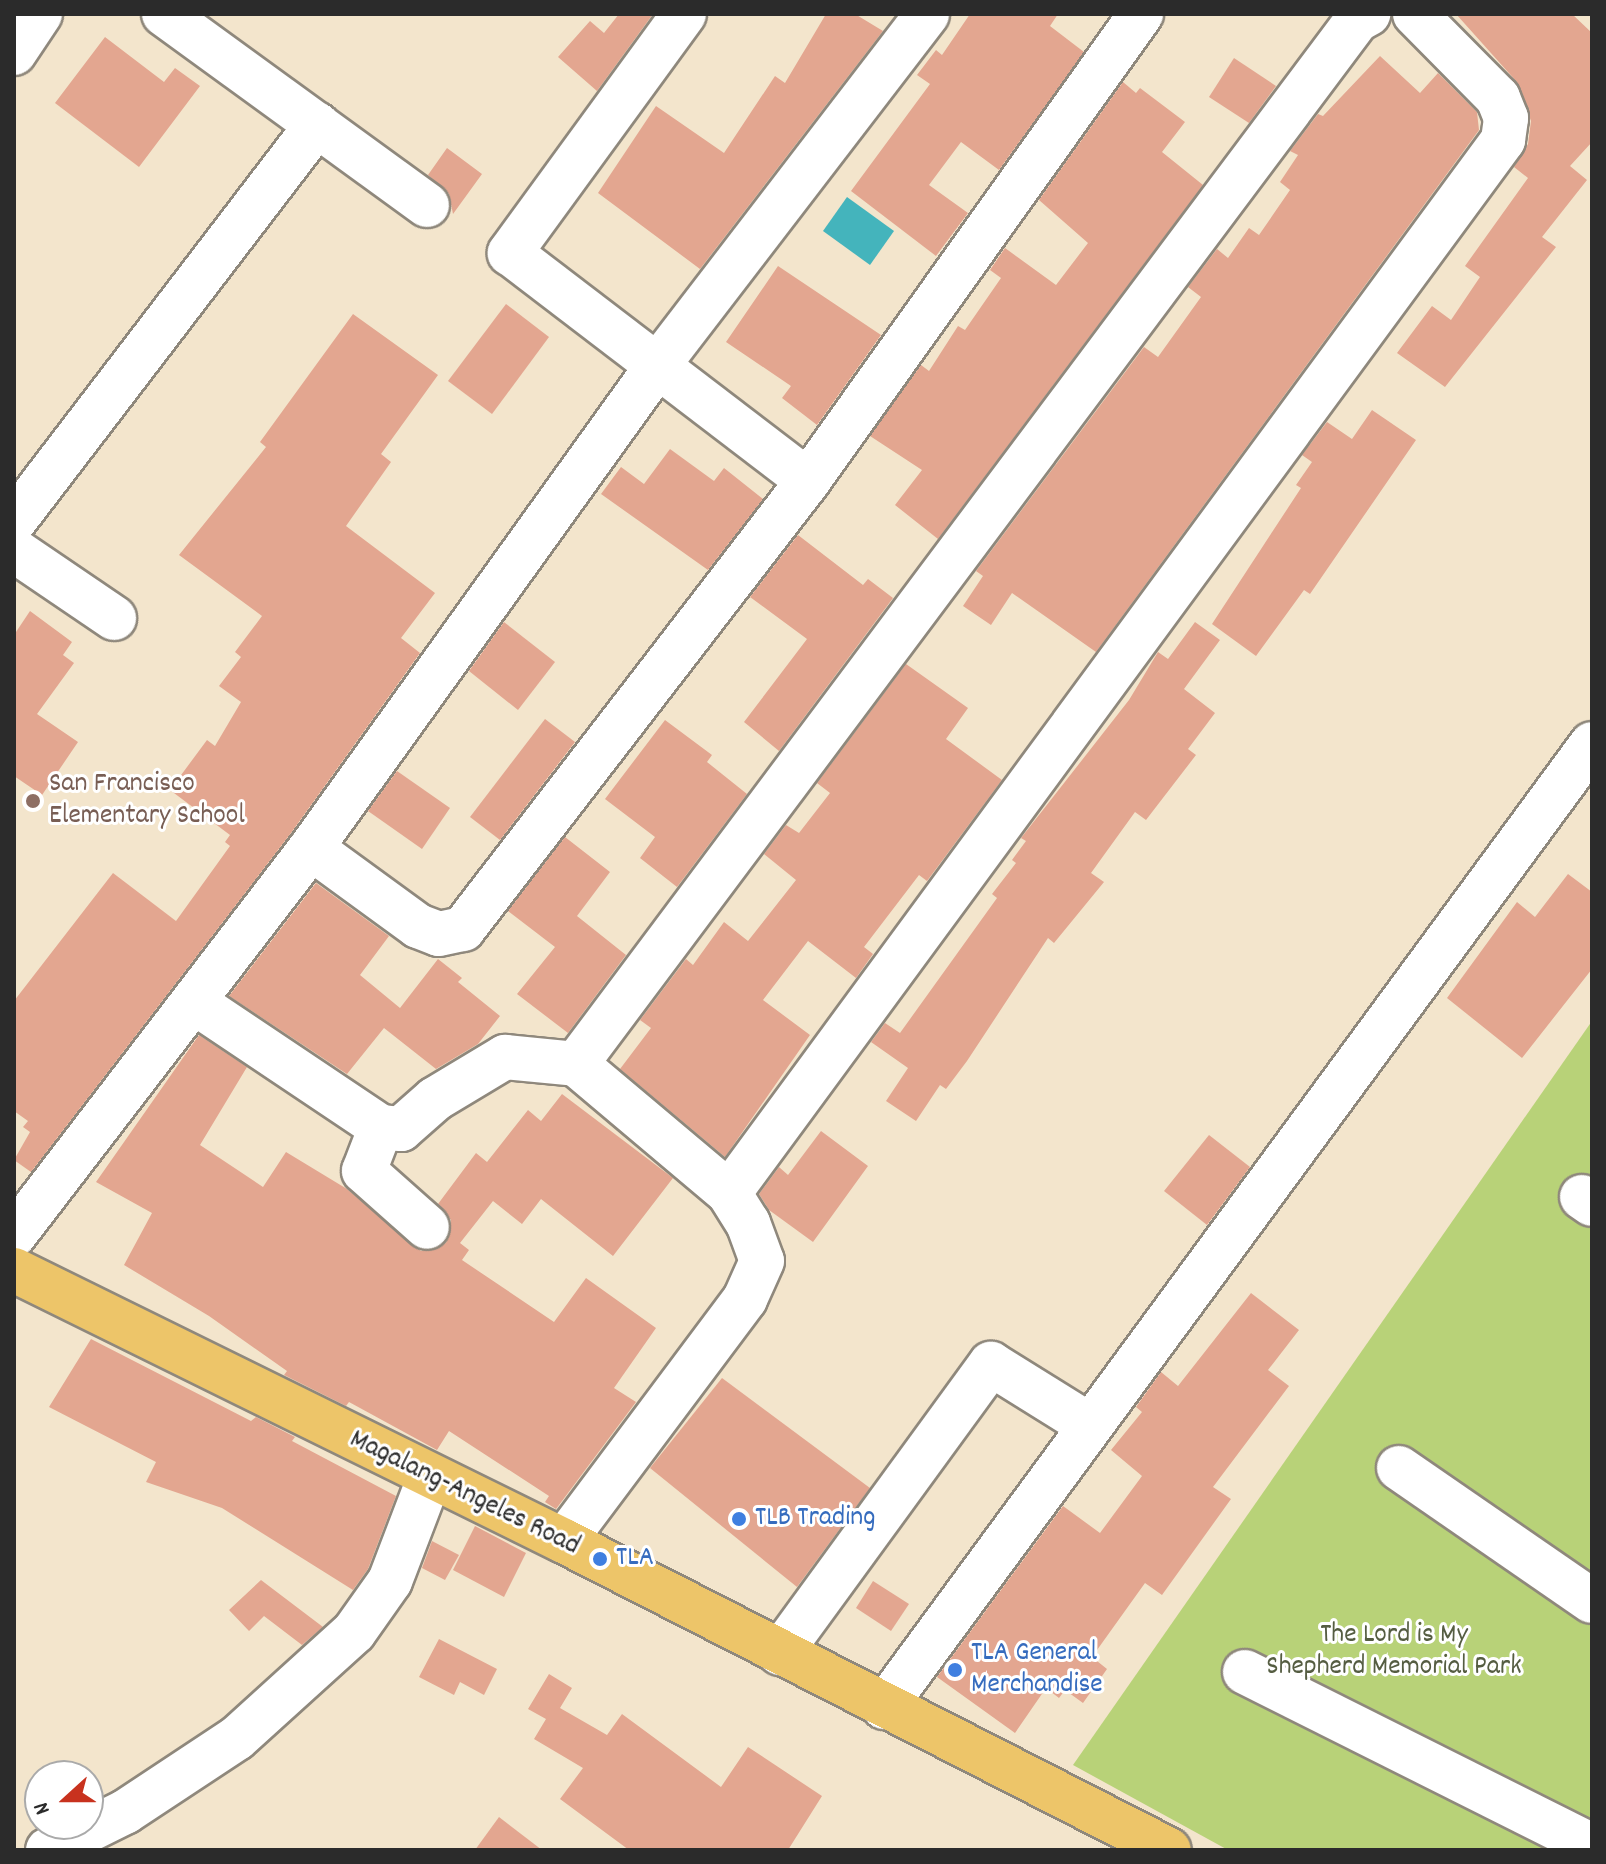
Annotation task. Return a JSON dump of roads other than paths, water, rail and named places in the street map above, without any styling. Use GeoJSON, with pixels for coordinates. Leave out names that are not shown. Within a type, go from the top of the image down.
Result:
{"type":"FeatureCollection","features":[{"type":"Feature","properties":{"kind":"main road","name":"Magalang-Angeles Road"},"geometry":{"type":"LineString","coordinates":[[14,1270],[429,1479],[564,1541],[1169,1850]]}},
{"type":"Feature","properties":{"kind":"street"},"geometry":{"type":"LineString","coordinates":[[14,53],[40,14]]}},
{"type":"Feature","properties":{"kind":"street"},"geometry":{"type":"LineString","coordinates":[[164,14],[427,205]]}},
{"type":"Feature","properties":{"kind":"street"},"geometry":{"type":"LineString","coordinates":[[684,14],[510,253],[808,481]]}},
{"type":"Feature","properties":{"kind":"street"},"geometry":{"type":"LineString","coordinates":[[14,1235],[311,848],[658,365],[927,14]]}},
{"type":"Feature","properties":{"kind":"street"},"geometry":{"type":"LineString","coordinates":[[311,848],[418,926],[439,934],[463,929],[808,481],[1141,14]]}},
{"type":"Feature","properties":{"kind":"street"},"geometry":{"type":"LineString","coordinates":[[576,1064],[1357,20],[1368,14]]}},
{"type":"Feature","properties":{"kind":"street"},"geometry":{"type":"LineString","coordinates":[[729,1193],[1503,140],[1506,118],[1498,98],[1415,14]]}},
{"type":"Feature","properties":{"kind":"street"},"geometry":{"type":"LineString","coordinates":[[14,521],[317,124]]}},
{"type":"Feature","properties":{"kind":"street"},"geometry":{"type":"LineString","coordinates":[[14,550],[114,618]]}},
{"type":"Feature","properties":{"kind":"street"},"geometry":{"type":"LineString","coordinates":[[884,1707],[1592,744]]}},
{"type":"Feature","properties":{"kind":"street"},"geometry":{"type":"LineString","coordinates":[[194,1002],[381,1127],[401,1129],[435,1099],[505,1057],[576,1064],[729,1193],[748,1223],[762,1261],[745,1299],[564,1541]]}},
{"type":"Feature","properties":{"kind":"street"},"geometry":{"type":"LineString","coordinates":[[381,1127],[364,1171],[427,1227]]}},
{"type":"Feature","properties":{"kind":"street"},"geometry":{"type":"LineString","coordinates":[[780,1653],[991,1364],[1089,1425]]}},
{"type":"Feature","properties":{"kind":"street"},"geometry":{"type":"LineString","coordinates":[[1399,1468],[1592,1601]]}},
{"type":"Feature","properties":{"kind":"street"},"geometry":{"type":"LineString","coordinates":[[48,1850],[125,1812],[237,1738],[354,1632],[390,1581],[429,1479]]}},
{"type":"Feature","properties":{"kind":"street"},"geometry":{"type":"LineString","coordinates":[[1245,1672],[1592,1846]]}},
{"type":"Feature","properties":{"kind":"water"},"geometry":{"type":"Polygon","coordinates":[[[847,197],[894,231],[870,265],[823,231],[847,197]]]}},
{"type":"Feature","properties":{"kind":"place","name":"San Francisco Elementary School"},"geometry":{"type":"Point","coordinates":[33,801]}},
{"type":"Feature","properties":{"kind":"place","name":"TLB Trading"},"geometry":{"type":"Point","coordinates":[739,1519]}},
{"type":"Feature","properties":{"kind":"place","name":"TLA"},"geometry":{"type":"Point","coordinates":[600,1559]}},
{"type":"Feature","properties":{"kind":"place","name":"TLA General Merchandise"},"geometry":{"type":"Point","coordinates":[955,1670]}},
{"type":"Feature","properties":{"kind":"park label","name":"The Lord is My Shepherd Memorial Park"},"geometry":{"type":"Point","coordinates":[1394,1652]}}]}
